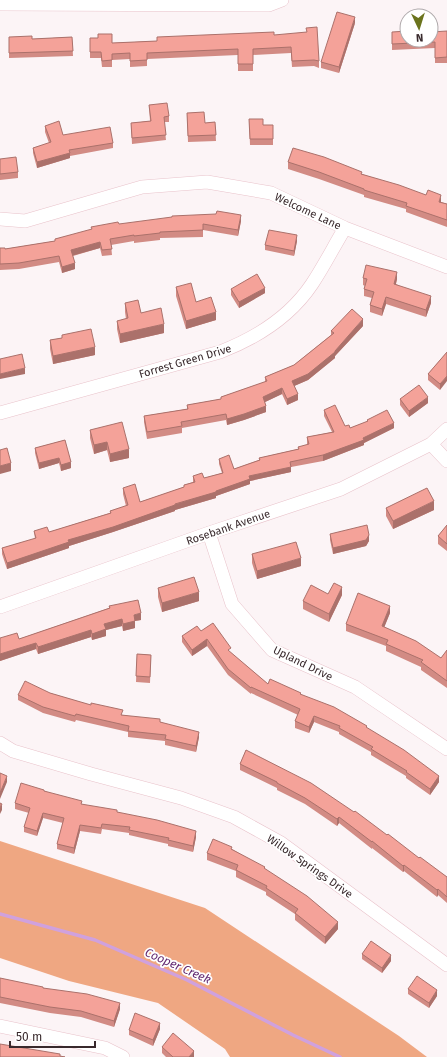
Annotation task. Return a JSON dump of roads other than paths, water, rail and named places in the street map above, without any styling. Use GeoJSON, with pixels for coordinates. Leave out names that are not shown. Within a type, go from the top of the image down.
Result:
{"type":"FeatureCollection","features":[{"type":"Feature","properties":{"kind":"street"},"geometry":{"type":"LineString","coordinates":[[0,4],[269,5],[282,0]]}},
{"type":"Feature","properties":{"kind":"street","name":"Welcome Lane"},"geometry":{"type":"LineString","coordinates":[[0,220],[25,221],[142,187],[206,182],[270,193],[345,228],[447,268]]}},
{"type":"Feature","properties":{"kind":"street","name":"Forrest Green Drive"},"geometry":{"type":"LineString","coordinates":[[0,414],[220,352],[255,336],[276,322],[300,299],[312,284],[345,228]]}},
{"type":"Feature","properties":{"kind":"street","name":"Rosebank Avenue"},"geometry":{"type":"LineString","coordinates":[[0,607],[341,488],[431,444],[447,429]]}},
{"type":"Feature","properties":{"kind":"street"},"geometry":{"type":"LineString","coordinates":[[431,444],[447,461]]}},
{"type":"Feature","properties":{"kind":"street","name":"Upland Drive"},"geometry":{"type":"LineString","coordinates":[[209,533],[232,604],[272,650],[355,687],[447,749]]}},
{"type":"Feature","properties":{"kind":"street","name":"Willow Springs Drive"},"geometry":{"type":"LineString","coordinates":[[0,743],[12,751],[181,798],[234,818],[281,843],[447,965]]}},
{"type":"Feature","properties":{"kind":"street"},"geometry":{"type":"LineString","coordinates":[[0,1026],[106,1048],[123,1057]]}},
{"type":"Feature","properties":{"kind":"waterway","name":"Cooper Creek"},"geometry":{"type":"LineString","coordinates":[[0,914],[95,940],[187,980],[293,1035],[340,1057]]}}]}
